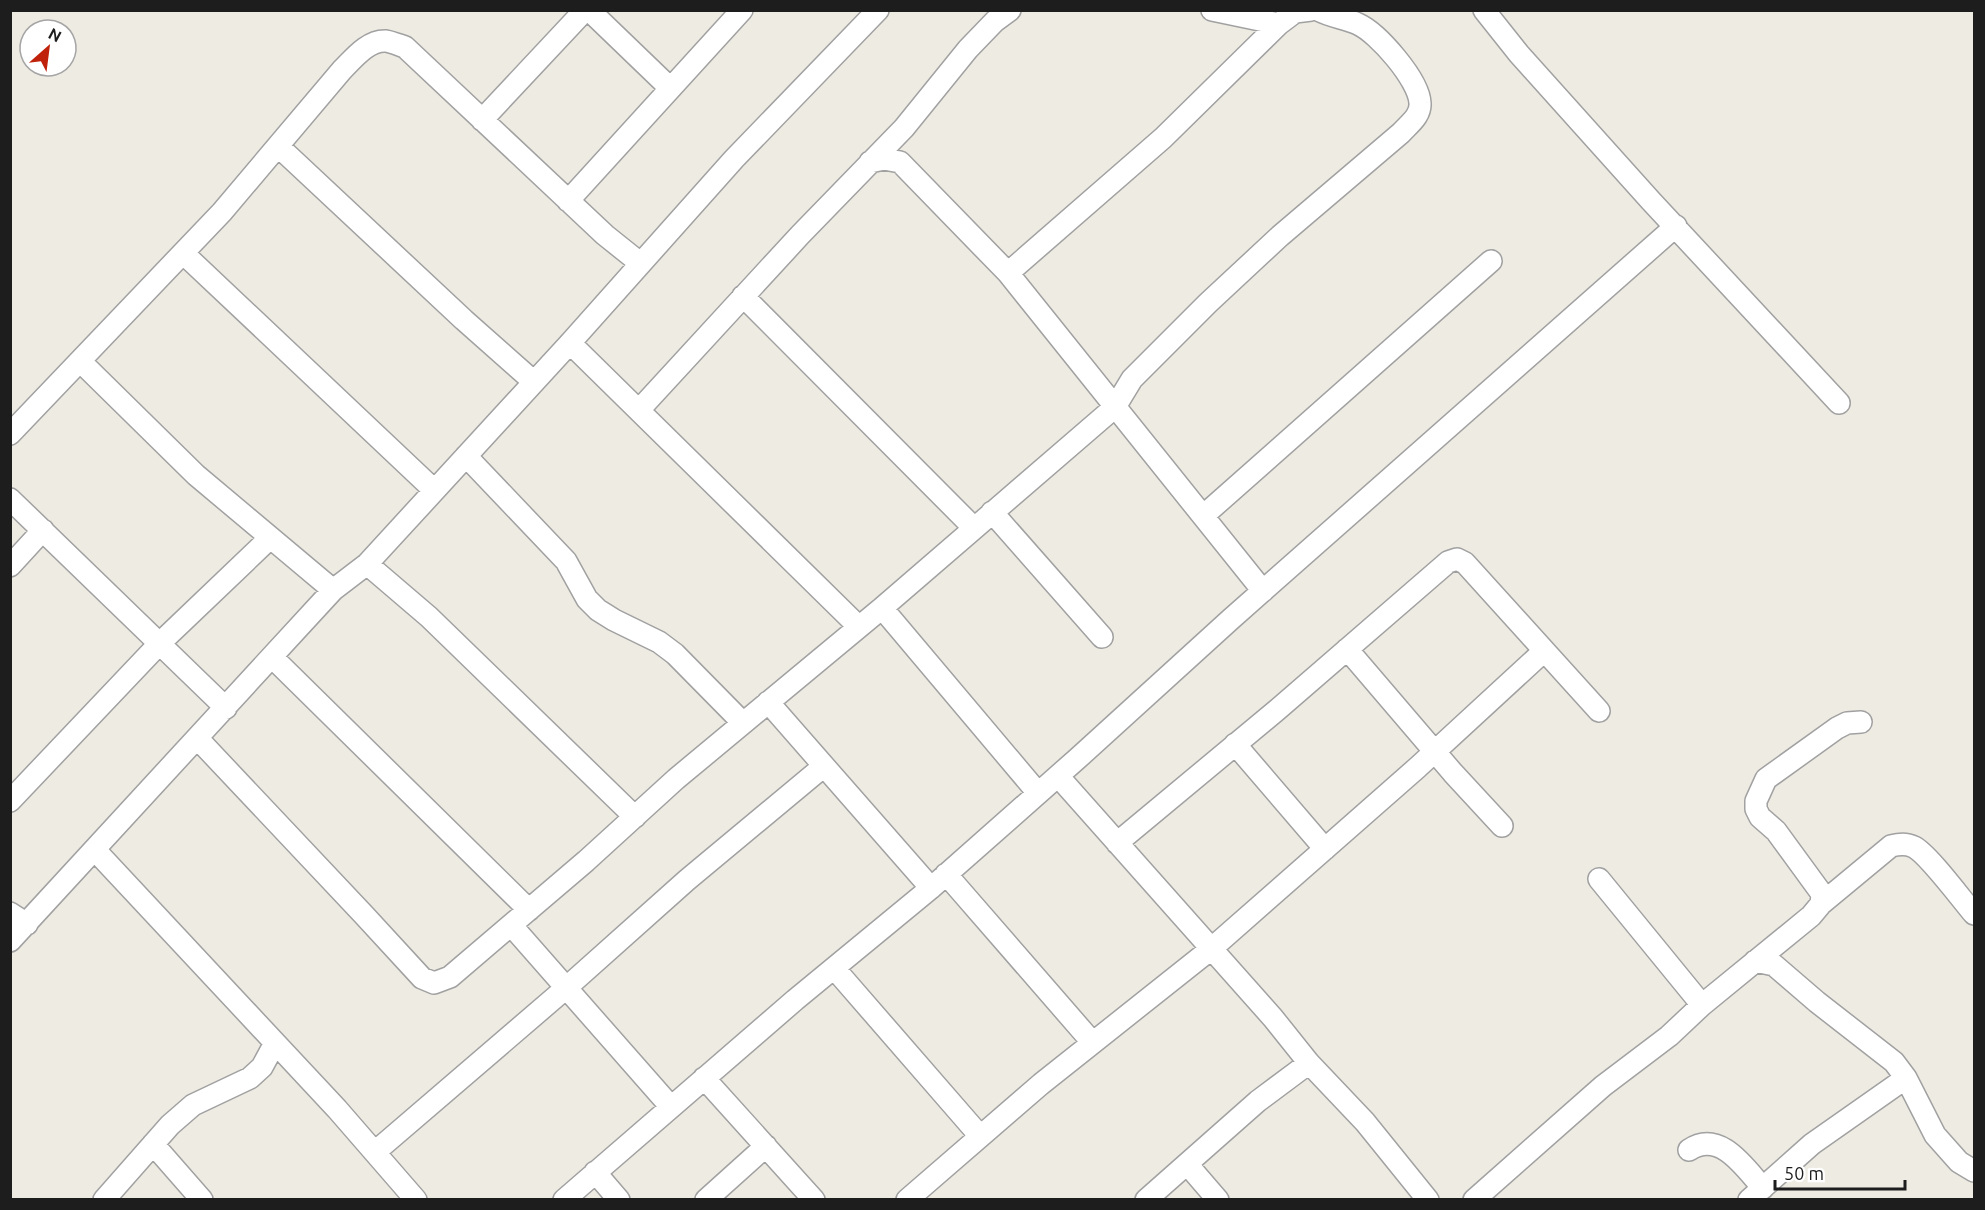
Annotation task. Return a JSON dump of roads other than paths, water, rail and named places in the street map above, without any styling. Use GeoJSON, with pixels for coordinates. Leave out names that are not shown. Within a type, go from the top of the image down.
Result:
{"type":"FeatureCollection","features":[{"type":"Feature","properties":{"kind":"street"},"geometry":{"type":"LineString","coordinates":[[482,120],[587,10],[670,87]]}},
{"type":"Feature","properties":{"kind":"street"},"geometry":{"type":"LineString","coordinates":[[568,201],[742,10]]}},
{"type":"Feature","properties":{"kind":"street"},"geometry":{"type":"LineString","coordinates":[[10,942],[19,918],[95,850],[333,590],[367,564],[570,343],[734,159],[878,10]]}},
{"type":"Feature","properties":{"kind":"street"},"geometry":{"type":"LineString","coordinates":[[639,410],[743,296],[904,128],[968,49],[995,21],[1010,10]]}},
{"type":"Feature","properties":{"kind":"street"},"geometry":{"type":"LineString","coordinates":[[1212,10],[1279,24]]}},
{"type":"Feature","properties":{"kind":"street"},"geometry":{"type":"LineString","coordinates":[[1008,273],[1163,138],[1279,24],[1295,12],[1311,10]]}},
{"type":"Feature","properties":{"kind":"street"},"geometry":{"type":"LineString","coordinates":[[198,739],[422,978],[434,983],[450,977],[676,779],[882,608],[973,527],[1115,408],[1132,378],[1208,303],[1280,236],[1401,133],[1418,115],[1419,95],[1395,55],[1375,35],[1358,24],[1318,10]]}},
{"type":"Feature","properties":{"kind":"street"},"geometry":{"type":"LineString","coordinates":[[1484,10],[1519,54],[1651,201],[1839,403]]}},
{"type":"Feature","properties":{"kind":"street"},"geometry":{"type":"LineString","coordinates":[[10,434],[222,213],[354,58],[371,45],[385,41],[405,47],[568,201],[640,263]]}},
{"type":"Feature","properties":{"kind":"street"},"geometry":{"type":"LineString","coordinates":[[278,146],[464,320],[534,382]]}},
{"type":"Feature","properties":{"kind":"street"},"geometry":{"type":"LineString","coordinates":[[870,162],[884,159],[900,162],[1008,273],[1263,591]]}},
{"type":"Feature","properties":{"kind":"street"},"geometry":{"type":"LineString","coordinates":[[564,1200],[1058,776],[1263,591],[1676,226]]}},
{"type":"Feature","properties":{"kind":"street"},"geometry":{"type":"LineString","coordinates":[[183,253],[434,490]]}},
{"type":"Feature","properties":{"kind":"street"},"geometry":{"type":"LineString","coordinates":[[1203,516],[1491,261]]}},
{"type":"Feature","properties":{"kind":"street"},"geometry":{"type":"LineString","coordinates":[[743,296],[973,527]]}},
{"type":"Feature","properties":{"kind":"street"},"geometry":{"type":"LineString","coordinates":[[570,343],[858,626]]}},
{"type":"Feature","properties":{"kind":"street"},"geometry":{"type":"LineString","coordinates":[[80,361],[196,475],[333,590]]}},
{"type":"Feature","properties":{"kind":"street"},"geometry":{"type":"LineString","coordinates":[[466,456],[566,561],[587,599],[598,610],[659,642],[675,654],[743,723]]}},
{"type":"Feature","properties":{"kind":"street"},"geometry":{"type":"LineString","coordinates":[[10,499],[226,708]]}},
{"type":"Feature","properties":{"kind":"street"},"geometry":{"type":"LineString","coordinates":[[992,512],[1102,638]]}},
{"type":"Feature","properties":{"kind":"street"},"geometry":{"type":"LineString","coordinates":[[10,566],[43,530]]}},
{"type":"Feature","properties":{"kind":"street"},"geometry":{"type":"LineString","coordinates":[[10,801],[160,643],[270,538]]}},
{"type":"Feature","properties":{"kind":"street"},"geometry":{"type":"LineString","coordinates":[[1117,843],[1448,562],[1457,560],[1465,563],[1599,711]]}},
{"type":"Feature","properties":{"kind":"street"},"geometry":{"type":"LineString","coordinates":[[367,564],[429,617],[635,817]]}},
{"type":"Feature","properties":{"kind":"street"},"geometry":{"type":"LineString","coordinates":[[882,608],[1038,793]]}},
{"type":"Feature","properties":{"kind":"street"},"geometry":{"type":"LineString","coordinates":[[1347,648],[1434,752],[1502,826]]}},
{"type":"Feature","properties":{"kind":"street"},"geometry":{"type":"LineString","coordinates":[[907,1200],[1092,1042],[1211,949],[1434,752],[1544,651]]}},
{"type":"Feature","properties":{"kind":"street"},"geometry":{"type":"LineString","coordinates":[[272,657],[529,910]]}},
{"type":"Feature","properties":{"kind":"street"},"geometry":{"type":"LineString","coordinates":[[768,702],[824,766],[1092,1042]]}},
{"type":"Feature","properties":{"kind":"street"},"geometry":{"type":"LineString","coordinates":[[1821,904],[1821,894],[1776,831],[1760,817],[1756,809],[1756,801],[1766,779],[1837,728],[1847,723],[1861,722]]}},
{"type":"Feature","properties":{"kind":"street"},"geometry":{"type":"LineString","coordinates":[[1235,744],[1325,849]]}},
{"type":"Feature","properties":{"kind":"street"},"geometry":{"type":"LineString","coordinates":[[375,1152],[566,988],[687,880],[824,766]]}},
{"type":"Feature","properties":{"kind":"street"},"geometry":{"type":"LineString","coordinates":[[1058,776],[1309,1063],[1365,1122],[1428,1200]]}},
{"type":"Feature","properties":{"kind":"street"},"geometry":{"type":"LineString","coordinates":[[1474,1200],[1603,1086],[1669,1036],[1702,1005],[1891,846],[1908,845],[1921,852],[1974,914]]}},
{"type":"Feature","properties":{"kind":"street"},"geometry":{"type":"LineString","coordinates":[[95,850],[337,1108],[416,1200]]}},
{"type":"Feature","properties":{"kind":"street"},"geometry":{"type":"LineString","coordinates":[[1599,879],[1702,1005]]}},
{"type":"Feature","properties":{"kind":"street"},"geometry":{"type":"LineString","coordinates":[[511,925],[671,1107]]}},
{"type":"Feature","properties":{"kind":"street"},"geometry":{"type":"LineString","coordinates":[[1755,961],[1774,965],[1894,1062],[1906,1078],[1935,1135],[1959,1162],[1974,1171]]}},
{"type":"Feature","properties":{"kind":"street"},"geometry":{"type":"LineString","coordinates":[[834,968],[980,1136]]}},
{"type":"Feature","properties":{"kind":"street"},"geometry":{"type":"LineString","coordinates":[[104,1200],[170,1125],[193,1105],[249,1078],[262,1067],[275,1043]]}},
{"type":"Feature","properties":{"kind":"street"},"geometry":{"type":"LineString","coordinates":[[1146,1200],[1258,1101],[1309,1063]]}},
{"type":"Feature","properties":{"kind":"street"},"geometry":{"type":"LineString","coordinates":[[704,1078],[813,1200]]}},
{"type":"Feature","properties":{"kind":"street"},"geometry":{"type":"LineString","coordinates":[[1689,1150],[1705,1144],[1721,1147],[1730,1152],[1756,1194],[1812,1144],[1906,1078]]}},
{"type":"Feature","properties":{"kind":"street"},"geometry":{"type":"LineString","coordinates":[[153,1144],[202,1200]]}},
{"type":"Feature","properties":{"kind":"street"},"geometry":{"type":"LineString","coordinates":[[706,1200],[766,1146]]}},
{"type":"Feature","properties":{"kind":"street"},"geometry":{"type":"LineString","coordinates":[[1187,1164],[1218,1200]]}},
{"type":"Feature","properties":{"kind":"street"},"geometry":{"type":"LineString","coordinates":[[595,1172],[619,1200]]}}]}
